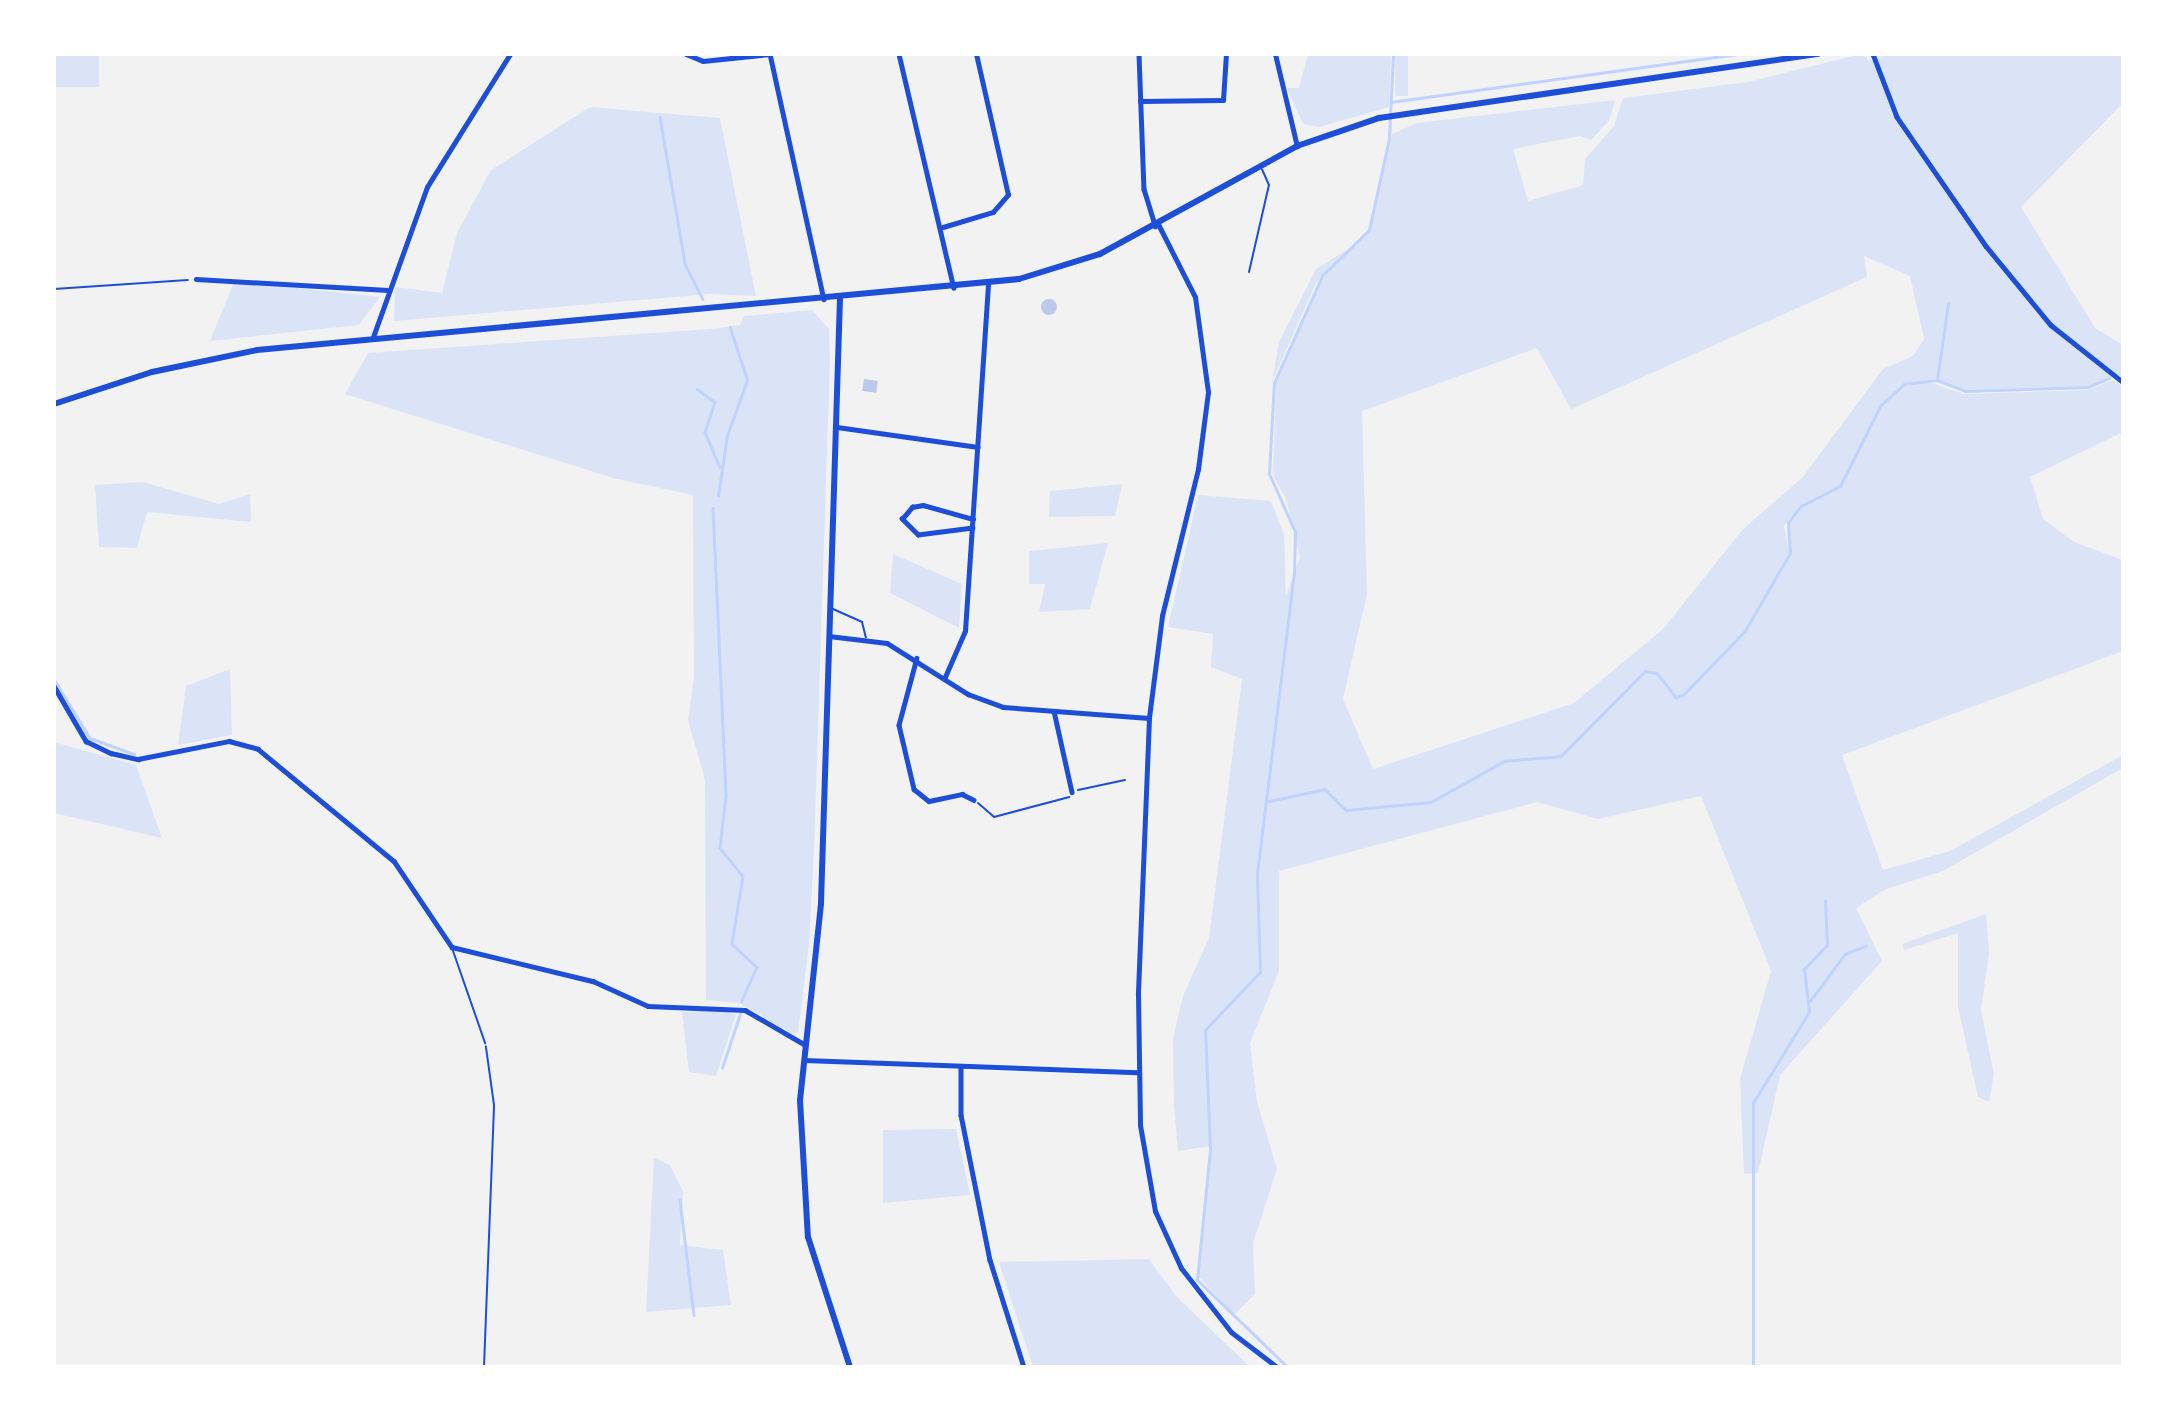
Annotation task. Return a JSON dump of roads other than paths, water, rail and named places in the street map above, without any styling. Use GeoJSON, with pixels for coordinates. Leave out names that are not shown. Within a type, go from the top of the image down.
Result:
{"type":"FeatureCollection","features":[{"type":"Feature","properties":{"kind":"main road"},"geometry":{"type":"LineString","coordinates":[[54,404],[204,359],[373,337],[988,285],[1069,266],[1156,225],[1297,146],[1379,118],[1818,54]]}},
{"type":"Feature","properties":{"kind":"main road"},"geometry":{"type":"LineString","coordinates":[[840,298],[828,608],[821,904],[803,1060],[808,1237],[850,1367]]}},
{"type":"Feature","properties":{"kind":"street"},"geometry":{"type":"LineString","coordinates":[[373,337],[427,187],[510,54]]}},
{"type":"Feature","properties":{"kind":"street"},"geometry":{"type":"LineString","coordinates":[[686,54],[703,61],[770,54],[824,300]]}},
{"type":"Feature","properties":{"kind":"street"},"geometry":{"type":"LineString","coordinates":[[899,54],[943,227],[954,289]]}},
{"type":"Feature","properties":{"kind":"street"},"geometry":{"type":"LineString","coordinates":[[943,227],[993,212],[1008,195],[976,54]]}},
{"type":"Feature","properties":{"kind":"street"},"geometry":{"type":"LineString","coordinates":[[1139,54],[1145,198],[1198,306],[1208,392],[1198,469],[1162,616],[1149,718],[1137,1072],[1147,1175],[1161,1231],[1214,1314],[1277,1367]]}},
{"type":"Feature","properties":{"kind":"street"},"geometry":{"type":"LineString","coordinates":[[1140,102],[1223,100],[1226,54]]}},
{"type":"Feature","properties":{"kind":"street"},"geometry":{"type":"LineString","coordinates":[[1275,54],[1297,146]]}},
{"type":"Feature","properties":{"kind":"street"},"geometry":{"type":"LineString","coordinates":[[1873,54],[1897,117],[1986,246],[2051,326],[2123,382]]}},
{"type":"Feature","properties":{"kind":"street"},"geometry":{"type":"LineString","coordinates":[[196,279],[388,290]]}},
{"type":"Feature","properties":{"kind":"street"},"geometry":{"type":"LineString","coordinates":[[945,677],[962,643],[973,528],[988,285]]}},
{"type":"Feature","properties":{"kind":"street"},"geometry":{"type":"LineString","coordinates":[[837,426],[978,447]]}},
{"type":"Feature","properties":{"kind":"street"},"geometry":{"type":"LineString","coordinates":[[973,519],[923,505],[912,507],[902,520],[918,535],[973,528]]}},
{"type":"Feature","properties":{"kind":"street"},"geometry":{"type":"LineString","coordinates":[[828,636],[866,639],[917,657],[990,704],[1149,718]]}},
{"type":"Feature","properties":{"kind":"street"},"geometry":{"type":"LineString","coordinates":[[917,657],[900,725],[914,789],[929,801],[962,794],[974,800]]}},
{"type":"Feature","properties":{"kind":"street"},"geometry":{"type":"LineString","coordinates":[[54,686],[86,741],[111,753],[138,759],[229,741],[258,749],[394,861],[452,947],[593,981],[648,1006],[745,1010],[804,1044]]}},
{"type":"Feature","properties":{"kind":"street"},"geometry":{"type":"LineString","coordinates":[[1054,711],[1072,792]]}},
{"type":"Feature","properties":{"kind":"street"},"geometry":{"type":"LineString","coordinates":[[803,1060],[1137,1072]]}},
{"type":"Feature","properties":{"kind":"street"},"geometry":{"type":"LineString","coordinates":[[961,1066],[961,1115],[990,1260],[1024,1367]]}},
{"type":"Feature","properties":{"kind":"lane"},"geometry":{"type":"LineString","coordinates":[[1249,272],[1269,185],[1260,165]]}},
{"type":"Feature","properties":{"kind":"lane"},"geometry":{"type":"LineString","coordinates":[[828,608],[862,622],[866,639]]}},
{"type":"Feature","properties":{"kind":"lane"},"geometry":{"type":"LineString","coordinates":[[452,947],[485,1043]]}},
{"type":"Feature","properties":{"kind":"waterway"},"geometry":{"type":"LineString","coordinates":[[1287,1367],[1197,1280],[1210,1149],[1205,1030],[1260,972],[1257,874],[1294,574],[1295,532],[1269,474],[1274,383],[1322,276],[1369,230],[1389,139],[1393,54]]}},
{"type":"Feature","properties":{"kind":"waterway"},"geometry":{"type":"LineString","coordinates":[[1391,102],[1739,54]]}},
{"type":"Feature","properties":{"kind":"waterway"},"geometry":{"type":"LineString","coordinates":[[660,117],[685,264],[703,299]]}},
{"type":"Feature","properties":{"kind":"waterway"},"geometry":{"type":"LineString","coordinates":[[1937,380],[1948,304]]}},
{"type":"Feature","properties":{"kind":"waterway"},"geometry":{"type":"LineString","coordinates":[[718,496],[727,436],[747,380],[730,328]]}},
{"type":"Feature","properties":{"kind":"waterway"},"geometry":{"type":"LineString","coordinates":[[1269,801],[1325,789],[1346,810],[1431,802],[1504,761],[1561,756],[1645,671],[1657,673],[1676,697],[1683,695],[1745,631],[1790,553],[1788,523],[1801,506],[1840,486],[1881,405],[1904,384],[1937,380],[1965,391],[2088,387],[2109,378]]}},
{"type":"Feature","properties":{"kind":"waterway"},"geometry":{"type":"LineString","coordinates":[[697,389],[715,402],[705,432],[720,467]]}},
{"type":"Feature","properties":{"kind":"waterway"},"geometry":{"type":"LineString","coordinates":[[713,508],[726,796],[720,848],[743,876],[732,944],[757,967],[742,1001]]}},
{"type":"Feature","properties":{"kind":"waterway"},"geometry":{"type":"LineString","coordinates":[[54,679],[90,738],[134,754]]}},
{"type":"Feature","properties":{"kind":"waterway"},"geometry":{"type":"LineString","coordinates":[[1753,1367],[1753,1103],[1809,1012],[1804,969],[1827,945],[1825,901]]}},
{"type":"Feature","properties":{"kind":"waterway"},"geometry":{"type":"LineString","coordinates":[[1810,1001],[1845,954],[1865,946]]}},
{"type":"Feature","properties":{"kind":"waterway"},"geometry":{"type":"LineString","coordinates":[[722,1068],[740,1014]]}},
{"type":"Feature","properties":{"kind":"waterway"},"geometry":{"type":"LineString","coordinates":[[680,1200],[694,1315]]}}]}
